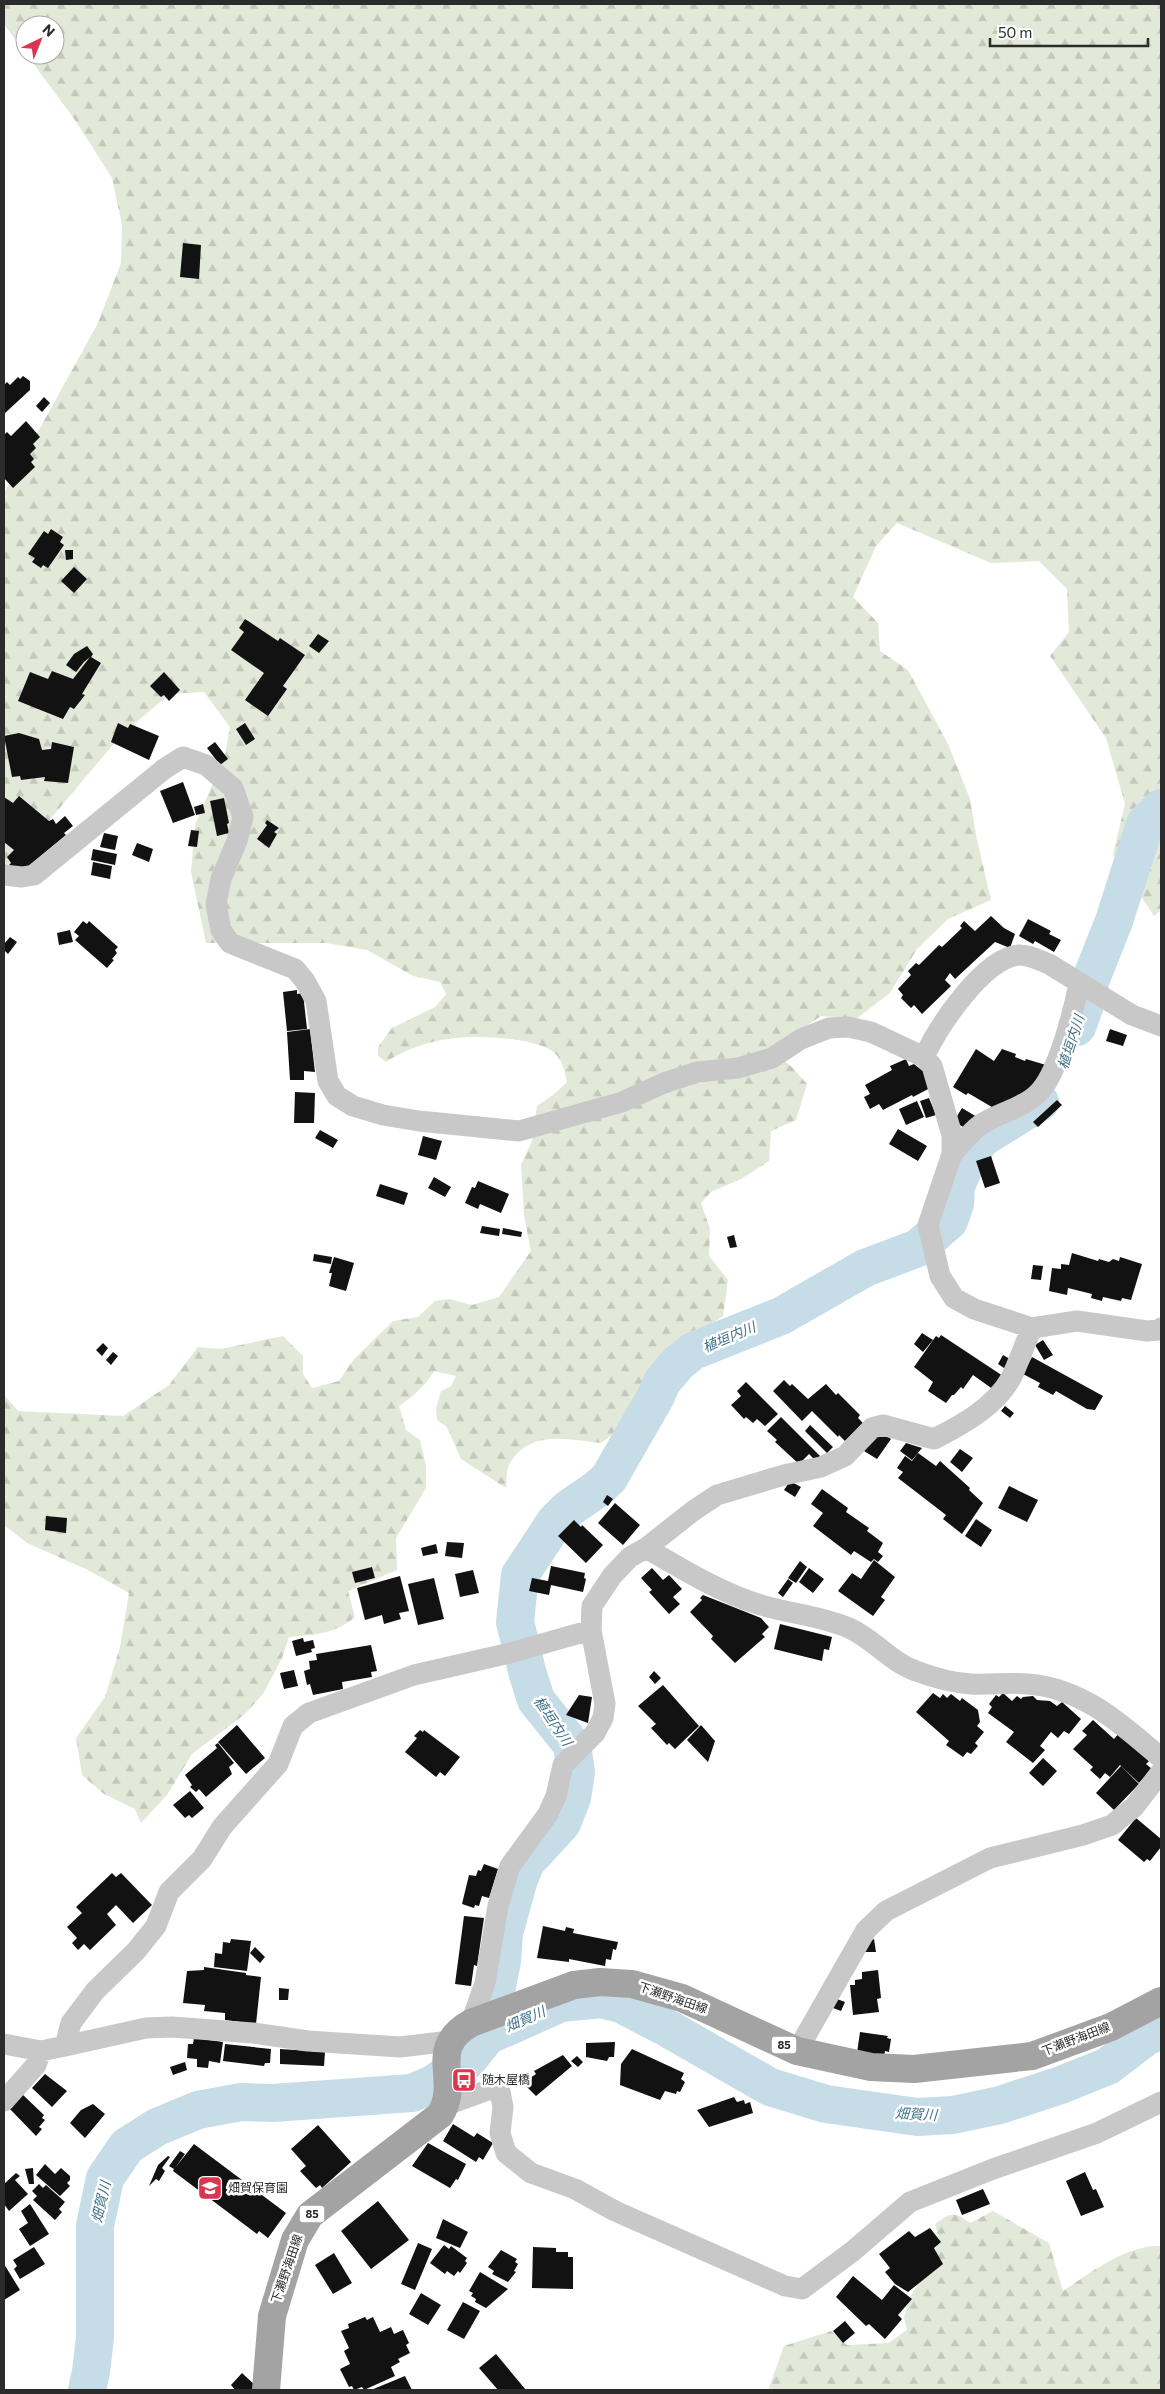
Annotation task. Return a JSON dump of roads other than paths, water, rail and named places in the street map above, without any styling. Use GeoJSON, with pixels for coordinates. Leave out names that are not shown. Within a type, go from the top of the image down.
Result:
{"type":"FeatureCollection","features":[{"type":"Feature","properties":{"kind":"main road","name":"下瀬野海田線"},"geometry":{"type":"LineString","coordinates":[[448,2049],[459,2030],[485,2018],[574,1985],[600,1982],[632,1984],[682,1998],[797,2051],[871,2067],[890,2069],[914,2069],[1032,2056],[1111,2027],[1161,2001]]}},
{"type":"Feature","properties":{"kind":"main road"},"geometry":{"type":"LineString","coordinates":[[448,2049],[448,2099]]}},
{"type":"Feature","properties":{"kind":"main road","name":"下瀬野海田線"},"geometry":{"type":"LineString","coordinates":[[266,2390],[272,2316],[295,2240],[310,2215],[421,2131],[440,2115],[448,2099]]}},
{"type":"Feature","properties":{"kind":"street"},"geometry":{"type":"LineString","coordinates":[[4,875],[22,877],[34,875],[164,769],[183,758],[206,765],[233,788],[243,817],[237,841],[221,879],[216,904],[221,930],[230,943],[295,969],[305,980],[316,1001],[328,1081],[337,1096],[353,1106],[383,1115],[520,1132],[622,1102],[664,1083],[697,1072],[738,1068],[772,1058],[801,1039],[829,1028],[848,1026],[870,1032],[924,1057],[932,1066],[952,1135],[952,1154],[928,1225],[940,1276],[954,1298],[974,1308],[1032,1328],[1077,1321],[1147,1331],[1161,1328]]}},
{"type":"Feature","properties":{"kind":"street"},"geometry":{"type":"LineString","coordinates":[[924,1057],[936,1032],[952,1009],[980,980],[1006,959],[1024,955],[1036,958],[1132,1016],[1161,1026]]}},
{"type":"Feature","properties":{"kind":"street"},"geometry":{"type":"LineString","coordinates":[[952,1154],[983,1122],[1033,1097],[1041,1090],[1055,1065],[1075,1006],[1079,983]]}},
{"type":"Feature","properties":{"kind":"street"},"geometry":{"type":"LineString","coordinates":[[485,2018],[485,1983],[498,1906],[510,1866],[548,1814],[556,1796],[563,1765],[595,1734],[603,1718],[605,1704],[591,1630],[592,1606],[600,1592],[630,1557],[646,1548],[693,1511],[717,1495],[784,1474],[822,1467],[845,1456],[872,1428],[883,1425],[934,1439],[950,1431],[988,1407],[1000,1395],[1011,1379],[1032,1328]]}},
{"type":"Feature","properties":{"kind":"street"},"geometry":{"type":"LineString","coordinates":[[646,1548],[699,1578],[761,1605],[816,1617],[851,1629],[877,1645],[893,1659],[914,1670],[969,1684],[1029,1684],[1079,1697],[1128,1728],[1161,1758]]}},
{"type":"Feature","properties":{"kind":"street"},"geometry":{"type":"LineString","coordinates":[[65,2046],[71,2023],[95,1991],[136,1951],[156,1926],[169,1892],[202,1859],[222,1827],[278,1764],[293,1726],[309,1713],[414,1675],[510,1653],[591,1630]]}},
{"type":"Feature","properties":{"kind":"street"},"geometry":{"type":"LineString","coordinates":[[797,2051],[866,1930],[886,1911],[990,1858],[1083,1835],[1112,1825],[1134,1807],[1161,1772]]}},
{"type":"Feature","properties":{"kind":"street"},"geometry":{"type":"LineString","coordinates":[[4,2044],[41,2051],[146,2028],[172,2027],[253,2033],[308,2041],[448,2049]]}},
{"type":"Feature","properties":{"kind":"street"},"geometry":{"type":"LineString","coordinates":[[4,2101],[36,2065],[41,2051]]}},
{"type":"Feature","properties":{"kind":"street"},"geometry":{"type":"LineString","coordinates":[[448,2099],[499,2086],[503,2108],[500,2133],[506,2153],[531,2173],[575,2189],[615,2211],[785,2286],[802,2289],[853,2251],[910,2202],[993,2168],[1097,2133],[1161,2102]]}},
{"type":"Feature","properties":{"kind":"waterway","name":"植垣内川"},"geometry":{"type":"LineString","coordinates":[[1077,1027],[1085,1005],[1091,979],[1114,921],[1145,824],[1161,808]]}},
{"type":"Feature","properties":{"kind":"waterway","name":"植垣内川"},"geometry":{"type":"LineString","coordinates":[[487,2036],[502,1961],[504,1933],[519,1879],[526,1862],[562,1823],[572,1798],[576,1773],[572,1745],[536,1700],[527,1671],[515,1622],[520,1575],[555,1522],[568,1509],[597,1489],[609,1478],[656,1396],[662,1382],[678,1363],[693,1351],[781,1316],[865,1268],[918,1248],[949,1221],[955,1204],[956,1186],[968,1158],[981,1139],[1040,1102]]}},
{"type":"Feature","properties":{"kind":"waterway","name":"畑賀川"},"geometry":{"type":"LineString","coordinates":[[87,2390],[95,2337],[95,2226],[105,2178],[127,2146],[157,2127],[198,2110],[241,2102],[273,2103],[412,2093],[433,2084],[468,2060],[487,2036],[561,2003],[601,1999],[621,2004],[770,2087],[826,2104],[917,2117],[953,2115],[1000,2105],[1061,2085],[1108,2066],[1146,2037],[1161,2030]]}},
{"type":"Feature","properties":{"kind":"place","name":"随木屋橋"},"geometry":{"type":"Point","coordinates":[464,2080]}},
{"type":"Feature","properties":{"kind":"place","name":"畑賀保育園"},"geometry":{"type":"Point","coordinates":[210,2188]}}]}
